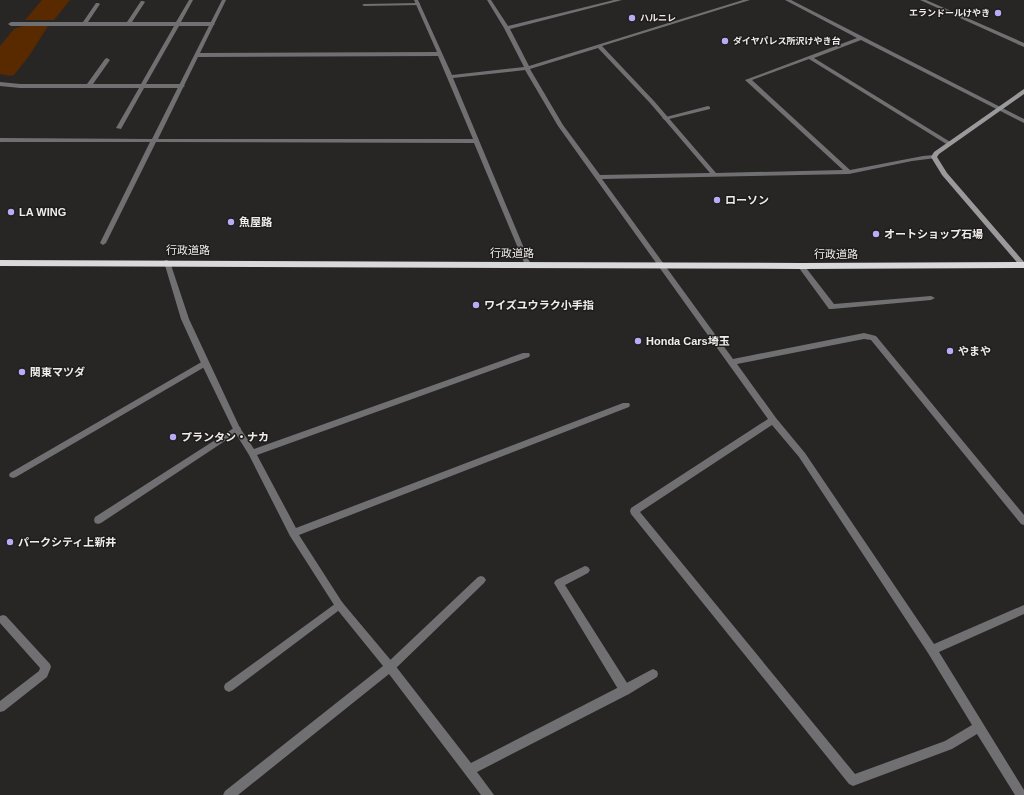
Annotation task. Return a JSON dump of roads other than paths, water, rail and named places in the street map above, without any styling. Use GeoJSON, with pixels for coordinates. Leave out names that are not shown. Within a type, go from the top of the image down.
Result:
{"type":"FeatureCollection","features":[{"type":"Feature","properties":{"kind":"highway","name":"行政道路"},"geometry":{"type":"LineString","coordinates":[[0,262],[801,266],[1023,265]]}},
{"type":"Feature","properties":{"kind":"street"},"geometry":{"type":"LineString","coordinates":[[119,128],[191,0]]}},
{"type":"Feature","properties":{"kind":"street"},"geometry":{"type":"LineString","coordinates":[[103,243],[224,0]]}},
{"type":"Feature","properties":{"kind":"street"},"geometry":{"type":"LineString","coordinates":[[489,0],[507,28],[560,125],[773,420],[802,455],[932,650],[1021,795]]}},
{"type":"Feature","properties":{"kind":"street"},"geometry":{"type":"LineString","coordinates":[[507,28],[620,0]]}},
{"type":"Feature","properties":{"kind":"street"},"geometry":{"type":"LineString","coordinates":[[450,77],[528,68],[748,0]]}},
{"type":"Feature","properties":{"kind":"street"},"geometry":{"type":"LineString","coordinates":[[787,0],[1024,121]]}},
{"type":"Feature","properties":{"kind":"street"},"geometry":{"type":"LineString","coordinates":[[922,0],[1024,45]]}},
{"type":"Feature","properties":{"kind":"street"},"geometry":{"type":"LineString","coordinates":[[129,24],[143,2]]}},
{"type":"Feature","properties":{"kind":"street"},"geometry":{"type":"LineString","coordinates":[[364,6],[417,2],[450,77],[528,265]]}},
{"type":"Feature","properties":{"kind":"street"},"geometry":{"type":"LineString","coordinates":[[84,24],[98,4]]}},
{"type":"Feature","properties":{"kind":"street"},"geometry":{"type":"LineString","coordinates":[[11,24],[212,24]]}},
{"type":"Feature","properties":{"kind":"street"},"geometry":{"type":"LineString","coordinates":[[849,172],[748,80],[862,38]]}},
{"type":"Feature","properties":{"kind":"street"},"geometry":{"type":"LineString","coordinates":[[600,47],[714,174]]}},
{"type":"Feature","properties":{"kind":"street"},"geometry":{"type":"LineString","coordinates":[[197,55],[440,54]]}},
{"type":"Feature","properties":{"kind":"street"},"geometry":{"type":"LineString","coordinates":[[809,57],[950,144]]}},
{"type":"Feature","properties":{"kind":"street"},"geometry":{"type":"LineString","coordinates":[[89,86],[107,60]]}},
{"type":"Feature","properties":{"kind":"street"},"geometry":{"type":"LineString","coordinates":[[0,84],[20,86],[182,86]]}},
{"type":"Feature","properties":{"kind":"street"},"geometry":{"type":"LineString","coordinates":[[934,157],[936,153],[1024,91]]}},
{"type":"Feature","properties":{"kind":"street"},"geometry":{"type":"LineString","coordinates":[[665,118],[708,108]]}},
{"type":"Feature","properties":{"kind":"street"},"geometry":{"type":"LineString","coordinates":[[0,140],[477,141]]}},
{"type":"Feature","properties":{"kind":"street"},"geometry":{"type":"LineString","coordinates":[[598,177],[849,172],[913,158],[934,157]]}},
{"type":"Feature","properties":{"kind":"street"},"geometry":{"type":"LineString","coordinates":[[934,157],[941,170],[1023,265]]}},
{"type":"Feature","properties":{"kind":"street"},"geometry":{"type":"LineString","coordinates":[[167,262],[185,319],[205,363],[237,430],[252,453],[293,532],[339,604],[390,667],[488,795]]}},
{"type":"Feature","properties":{"kind":"street"},"geometry":{"type":"LineString","coordinates":[[801,266],[832,308],[930,298]]}},
{"type":"Feature","properties":{"kind":"street"},"geometry":{"type":"LineString","coordinates":[[731,362],[864,336],[873,338],[1024,521]]}},
{"type":"Feature","properties":{"kind":"street"},"geometry":{"type":"LineString","coordinates":[[252,453],[526,355]]}},
{"type":"Feature","properties":{"kind":"street"},"geometry":{"type":"LineString","coordinates":[[13,475],[205,363]]}},
{"type":"Feature","properties":{"kind":"street"},"geometry":{"type":"LineString","coordinates":[[293,532],[626,405]]}},
{"type":"Feature","properties":{"kind":"street"},"geometry":{"type":"LineString","coordinates":[[773,420],[634,510],[853,780],[948,745],[979,727]]}},
{"type":"Feature","properties":{"kind":"street"},"geometry":{"type":"LineString","coordinates":[[98,520],[237,430]]}},
{"type":"Feature","properties":{"kind":"street"},"geometry":{"type":"LineString","coordinates":[[585,570],[559,583],[625,690]]}},
{"type":"Feature","properties":{"kind":"street"},"geometry":{"type":"LineString","coordinates":[[229,795],[390,667],[481,580]]}},
{"type":"Feature","properties":{"kind":"street"},"geometry":{"type":"LineString","coordinates":[[229,687],[339,604]]}},
{"type":"Feature","properties":{"kind":"street"},"geometry":{"type":"LineString","coordinates":[[932,650],[1024,609]]}},
{"type":"Feature","properties":{"kind":"street"},"geometry":{"type":"LineString","coordinates":[[0,707],[43,674],[46,667],[3,619]]}},
{"type":"Feature","properties":{"kind":"street"},"geometry":{"type":"LineString","coordinates":[[469,770],[654,674]]}},
{"type":"Feature","properties":{"kind":"place","name":"エランドールけやき"},"geometry":{"type":"Point","coordinates":[998,13]}},
{"type":"Feature","properties":{"kind":"place","name":"ハルニレ"},"geometry":{"type":"Point","coordinates":[632,18]}},
{"type":"Feature","properties":{"kind":"place","name":"ダイヤパレス所沢けやき台"},"geometry":{"type":"Point","coordinates":[725,41]}},
{"type":"Feature","properties":{"kind":"place","name":"ローソン"},"geometry":{"type":"Point","coordinates":[717,200]}},
{"type":"Feature","properties":{"kind":"place","name":"LA WING"},"geometry":{"type":"Point","coordinates":[11,212]}},
{"type":"Feature","properties":{"kind":"place","name":"魚屋路"},"geometry":{"type":"Point","coordinates":[231,222]}},
{"type":"Feature","properties":{"kind":"place","name":"オートショップ石場"},"geometry":{"type":"Point","coordinates":[876,234]}},
{"type":"Feature","properties":{"kind":"place","name":"ワイズユウラク小手指"},"geometry":{"type":"Point","coordinates":[476,305]}},
{"type":"Feature","properties":{"kind":"place","name":"Honda Cars埼玉"},"geometry":{"type":"Point","coordinates":[638,341]}},
{"type":"Feature","properties":{"kind":"place","name":"やまや"},"geometry":{"type":"Point","coordinates":[950,351]}},
{"type":"Feature","properties":{"kind":"place","name":"関東マツダ"},"geometry":{"type":"Point","coordinates":[22,372]}},
{"type":"Feature","properties":{"kind":"place","name":"プランタン・ナカ"},"geometry":{"type":"Point","coordinates":[173,437]}},
{"type":"Feature","properties":{"kind":"place","name":"パークシティ上新井"},"geometry":{"type":"Point","coordinates":[10,542]}}]}
